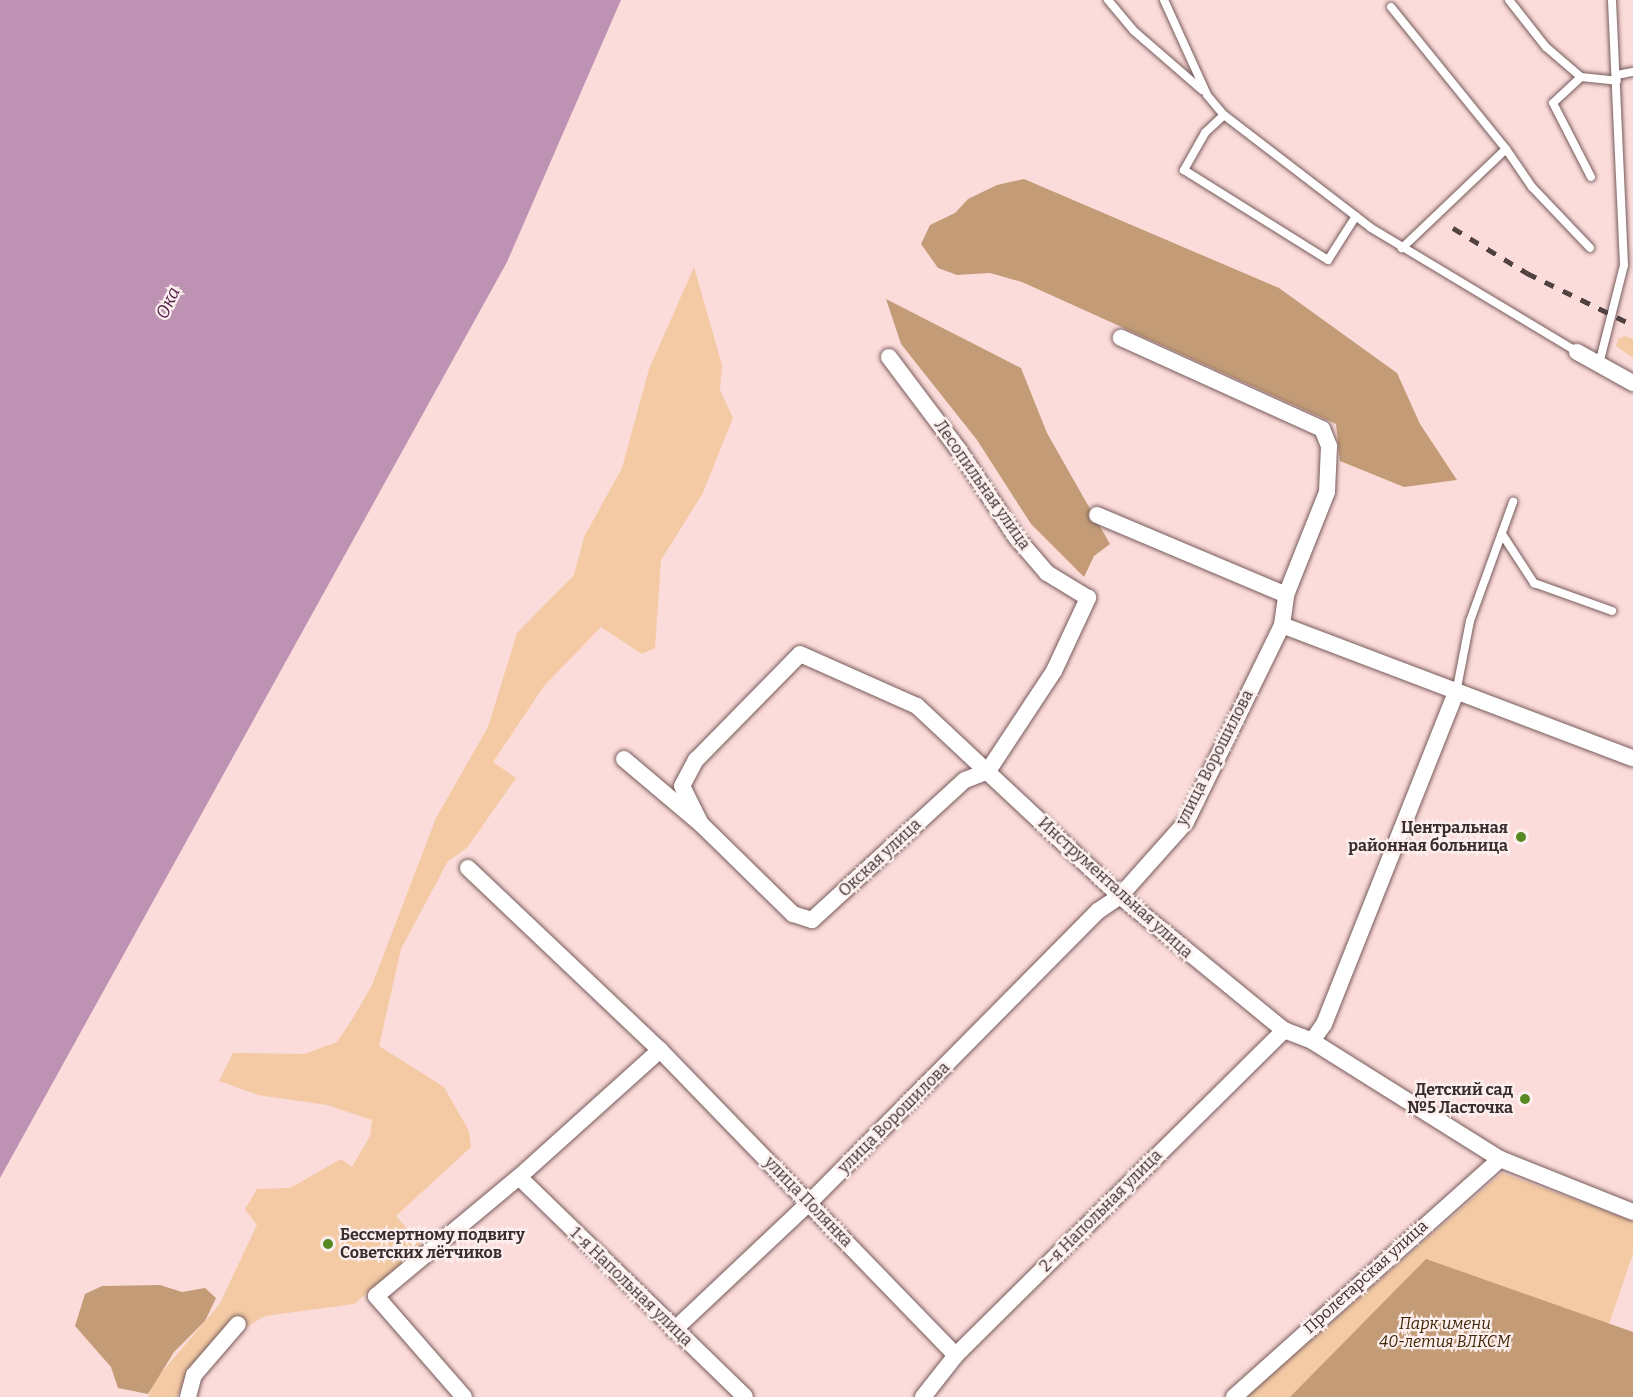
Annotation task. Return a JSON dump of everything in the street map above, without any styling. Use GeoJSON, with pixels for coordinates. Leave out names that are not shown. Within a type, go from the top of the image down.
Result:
{"type":"FeatureCollection","features":[{"type":"Feature","properties":{"kind":"street","name":"улица Ворошилова"},"geometry":{"type":"LineString","coordinates":[[674,1330],[809,1203],[1098,911],[1120,896],[1186,822],[1282,625],[1286,595],[1327,492],[1329,446],[1322,429],[1121,338]]}},
{"type":"Feature","properties":{"kind":"street"},"geometry":{"type":"LineString","coordinates":[[1577,352],[1633,383]]}},
{"type":"Feature","properties":{"kind":"street","name":"Лесопильная улица"},"geometry":{"type":"LineString","coordinates":[[889,357],[958,448],[1016,537],[1047,573],[1088,598],[1054,671],[988,771]]}},
{"type":"Feature","properties":{"kind":"street"},"geometry":{"type":"LineString","coordinates":[[1097,515],[1286,595]]}},
{"type":"Feature","properties":{"kind":"street"},"geometry":{"type":"LineString","coordinates":[[1282,625],[1462,696],[1633,758]]}},
{"type":"Feature","properties":{"kind":"street","name":"Инструментальная улица"},"geometry":{"type":"LineString","coordinates":[[701,824],[682,786],[696,760],[800,654],[917,706],[1120,896],[1284,1030],[1312,1041],[1500,1159],[1633,1212]]}},
{"type":"Feature","properties":{"kind":"street"},"geometry":{"type":"LineString","coordinates":[[1312,1041],[1324,1024],[1462,696]]}},
{"type":"Feature","properties":{"kind":"street","name":"Окская улица"},"geometry":{"type":"LineString","coordinates":[[624,759],[701,824],[793,914],[812,920],[965,780],[988,771]]}},
{"type":"Feature","properties":{"kind":"street","name":"улица Полянка"},"geometry":{"type":"LineString","coordinates":[[468,868],[660,1050],[956,1355]]}},
{"type":"Feature","properties":{"kind":"street","name":"2-я Напольная улица"},"geometry":{"type":"LineString","coordinates":[[923,1397],[956,1355],[1284,1030]]}},
{"type":"Feature","properties":{"kind":"street"},"geometry":{"type":"LineString","coordinates":[[464,1397],[375,1296],[519,1177],[660,1050]]}},
{"type":"Feature","properties":{"kind":"street","name":"Пролетарская улица"},"geometry":{"type":"LineString","coordinates":[[1234,1397],[1500,1159]]}},
{"type":"Feature","properties":{"kind":"street","name":"1-я Напольная улица"},"geometry":{"type":"LineString","coordinates":[[519,1177],[745,1397]]}},
{"type":"Feature","properties":{"kind":"street"},"geometry":{"type":"LineString","coordinates":[[188,1397],[195,1375],[238,1324]]}},
{"type":"Feature","properties":{"kind":"lane"},"geometry":{"type":"LineString","coordinates":[[1108,0],[1134,31],[1207,95],[1224,115],[1356,216],[1402,248],[1577,352]]}},
{"type":"Feature","properties":{"kind":"lane"},"geometry":{"type":"LineString","coordinates":[[1164,0],[1207,95]]}},
{"type":"Feature","properties":{"kind":"lane"},"geometry":{"type":"LineString","coordinates":[[1509,0],[1546,47],[1581,77],[1617,78],[1633,72]]}},
{"type":"Feature","properties":{"kind":"lane"},"geometry":{"type":"LineString","coordinates":[[1599,364],[1624,265],[1612,0]]}},
{"type":"Feature","properties":{"kind":"lane"},"geometry":{"type":"LineString","coordinates":[[1391,7],[1506,149],[1532,187],[1590,248]]}},
{"type":"Feature","properties":{"kind":"lane"},"geometry":{"type":"LineString","coordinates":[[1581,77],[1553,103],[1591,177]]}},
{"type":"Feature","properties":{"kind":"lane"},"geometry":{"type":"LineString","coordinates":[[1224,115],[1205,133],[1184,170],[1328,260],[1356,216]]}},
{"type":"Feature","properties":{"kind":"lane"},"geometry":{"type":"LineString","coordinates":[[1402,248],[1506,149]]}},
{"type":"Feature","properties":{"kind":"lane"},"geometry":{"type":"LineString","coordinates":[[1462,696],[1470,621],[1513,502]]}},
{"type":"Feature","properties":{"kind":"lane"},"geometry":{"type":"LineString","coordinates":[[1502,534],[1534,583],[1612,611]]}},
{"type":"Feature","properties":{"kind":"green space"},"geometry":{"type":"Polygon","coordinates":[[[1024,179],[1279,288],[1397,373],[1420,424],[1457,480],[1404,487],[1340,461],[1336,424],[1022,282],[990,273],[957,275],[938,268],[921,244],[930,225],[955,213],[968,199],[997,185],[1024,179]]]}},
{"type":"Feature","properties":{"kind":"green space"},"geometry":{"type":"Polygon","coordinates":[[[694,267],[722,365],[720,390],[733,418],[703,493],[661,560],[655,648],[642,654],[601,627],[544,686],[493,762],[516,778],[467,848],[448,861],[401,949],[379,1046],[444,1087],[469,1131],[471,1147],[396,1216],[422,1246],[354,1304],[265,1316],[243,1329],[232,1318],[189,1369],[177,1397],[148,1397],[155,1380],[219,1305],[257,1225],[245,1209],[257,1189],[290,1188],[341,1159],[352,1167],[370,1136],[372,1120],[327,1105],[258,1095],[219,1081],[233,1053],[304,1054],[337,1042],[353,1018],[372,985],[436,818],[488,727],[517,633],[574,575],[584,537],[622,468],[649,369],[694,267]]]}},
{"type":"Feature","properties":{"kind":"green space"},"geometry":{"type":"Polygon","coordinates":[[[886,299],[1021,368],[1047,433],[1110,544],[1094,556],[1084,577],[1031,524],[977,440],[901,344],[886,299]]]}},
{"type":"Feature","properties":{"kind":"green space"},"geometry":{"type":"Polygon","coordinates":[[[1625,336],[1633,339],[1633,358],[1616,346],[1618,339],[1625,336]]]}},
{"type":"Feature","properties":{"kind":"green space"},"geometry":{"type":"Polygon","coordinates":[[[1502,1173],[1633,1221],[1633,1254],[1609,1324],[1633,1332],[1633,1397],[1246,1397],[1502,1173]]]}},
{"type":"Feature","properties":{"kind":"green space","name":"Парк имени 40-летия ВЛКСМ"},"geometry":{"type":"Polygon","coordinates":[[[1426,1259],[1633,1332],[1633,1397],[1290,1397],[1426,1259]]]}},
{"type":"Feature","properties":{"kind":"green space"},"geometry":{"type":"Polygon","coordinates":[[[160,1285],[182,1292],[205,1288],[216,1298],[205,1321],[174,1352],[148,1394],[118,1388],[111,1367],[75,1326],[85,1294],[102,1286],[160,1285]]]}},
{"type":"Feature","properties":{"kind":"water","name":"Ока"},"geometry":{"type":"Polygon","coordinates":[[[0,0],[621,0],[507,262],[0,1178],[0,0]]]}},
{"type":"Feature","properties":{"kind":"railway"},"geometry":{"type":"LineString","coordinates":[[1453,228],[1527,273],[1633,325]]}},
{"type":"Feature","properties":{"kind":"place","name":"Центральная районная больница"},"geometry":{"type":"Point","coordinates":[1521,837]}},
{"type":"Feature","properties":{"kind":"place","name":"Детский сад №5 Ласточка"},"geometry":{"type":"Point","coordinates":[1525,1099]}},
{"type":"Feature","properties":{"kind":"place","name":"Бессмертному подвигу Советских лётчиков"},"geometry":{"type":"Point","coordinates":[328,1244]}}]}
